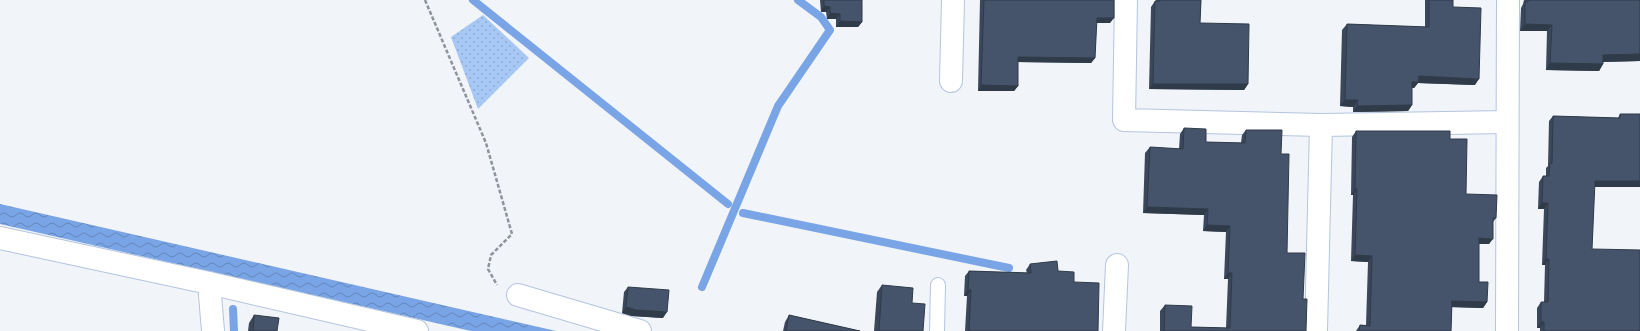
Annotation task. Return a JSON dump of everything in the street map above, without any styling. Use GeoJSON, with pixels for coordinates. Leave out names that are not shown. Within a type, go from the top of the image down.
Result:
{"type":"FeatureCollection","features":[{"type":"Feature","properties":{"kind":"street"},"geometry":{"type":"LineString","coordinates":[[951,81],[953,0]]}},
{"type":"Feature","properties":{"kind":"street"},"geometry":{"type":"LineString","coordinates":[[1126,0],[1124,120],[1321,125],[1507,122]]}},
{"type":"Feature","properties":{"kind":"street"},"geometry":{"type":"LineString","coordinates":[[1507,331],[1508,0]]}},
{"type":"Feature","properties":{"kind":"street"},"geometry":{"type":"LineString","coordinates":[[1316,331],[1321,125]]}},
{"type":"Feature","properties":{"kind":"street"},"geometry":{"type":"LineString","coordinates":[[0,238],[209,283],[417,331]]}},
{"type":"Feature","properties":{"kind":"street"},"geometry":{"type":"LineString","coordinates":[[1114,331],[1117,265]]}},
{"type":"Feature","properties":{"kind":"street"},"geometry":{"type":"LineString","coordinates":[[209,283],[212,331]]}},
{"type":"Feature","properties":{"kind":"street"},"geometry":{"type":"LineString","coordinates":[[518,295],[640,331]]}},
{"type":"Feature","properties":{"kind":"lane"},"geometry":{"type":"LineString","coordinates":[[937,331],[938,285]]}},
{"type":"Feature","properties":{"kind":"path"},"geometry":{"type":"LineString","coordinates":[[425,0],[486,143],[512,234],[491,255],[488,269],[500,290],[518,295]]}},
{"type":"Feature","properties":{"kind":"shaded area"},"geometry":{"type":"Polygon","coordinates":[[[483,15],[529,58],[478,109],[451,37],[483,15]]]}},
{"type":"Feature","properties":{"kind":"water"},"geometry":{"type":"Polygon","coordinates":[[[0,204],[556,331],[471,331],[0,224],[0,204]]]}},
{"type":"Feature","properties":{"kind":"building"},"geometry":{"type":"Polygon","coordinates":[[[824,0],[862,0],[862,22],[840,21],[840,14],[830,13],[830,7],[824,6],[824,0]]]}},
{"type":"Feature","properties":{"kind":"building"},"geometry":{"type":"Polygon","coordinates":[[[984,0],[1114,0],[1114,18],[1097,18],[1095,58],[1018,57],[1018,86],[981,85],[984,0]]]}},
{"type":"Feature","properties":{"kind":"building"},"geometry":{"type":"Polygon","coordinates":[[[1201,0],[1200,23],[1249,24],[1248,84],[1153,84],[1155,1],[1201,0]]]}},
{"type":"Feature","properties":{"kind":"building"},"geometry":{"type":"Polygon","coordinates":[[[1429,0],[1453,0],[1453,7],[1481,8],[1479,79],[1419,76],[1418,82],[1412,82],[1412,105],[1357,106],[1358,100],[1345,100],[1347,24],[1429,27],[1429,0]]]}},
{"type":"Feature","properties":{"kind":"building"},"geometry":{"type":"Polygon","coordinates":[[[1528,0],[1640,0],[1640,54],[1603,55],[1603,64],[1550,63],[1552,25],[1525,24],[1525,2],[1528,2],[1528,0]]]}},
{"type":"Feature","properties":{"kind":"building"},"geometry":{"type":"Polygon","coordinates":[[[1620,114],[1640,114],[1640,181],[1595,181],[1592,249],[1640,250],[1640,331],[1544,331],[1544,322],[1541,322],[1541,302],[1548,302],[1549,259],[1546,259],[1548,203],[1542,203],[1543,176],[1549,176],[1550,163],[1552,163],[1553,116],[1620,118],[1620,114]]]}},
{"type":"Feature","properties":{"kind":"building"},"geometry":{"type":"Polygon","coordinates":[[[1184,128],[1206,129],[1206,142],[1245,143],[1246,130],[1282,130],[1281,154],[1289,154],[1287,253],[1305,253],[1303,299],[1307,299],[1306,331],[1164,331],[1165,305],[1192,306],[1191,327],[1230,328],[1232,273],[1228,273],[1230,226],[1207,225],[1208,209],[1147,207],[1150,147],[1183,149],[1184,128]]]}},
{"type":"Feature","properties":{"kind":"building"},"geometry":{"type":"Polygon","coordinates":[[[1356,131],[1450,131],[1450,139],[1467,139],[1466,194],[1497,195],[1496,218],[1493,218],[1493,239],[1479,238],[1479,282],[1488,282],[1487,302],[1452,301],[1451,331],[1359,331],[1360,325],[1370,326],[1372,256],[1355,255],[1357,189],[1355,189],[1356,131]]]}},
{"type":"Feature","properties":{"kind":"building"},"geometry":{"type":"Polygon","coordinates":[[[1057,261],[1058,271],[1074,272],[1074,282],[1099,283],[1098,331],[969,331],[971,290],[968,290],[969,271],[1031,273],[1030,264],[1057,261]]]}},
{"type":"Feature","properties":{"kind":"building"},"geometry":{"type":"Polygon","coordinates":[[[882,285],[913,288],[912,303],[925,304],[923,331],[879,331],[882,285]]]}},
{"type":"Feature","properties":{"kind":"building"},"geometry":{"type":"Polygon","coordinates":[[[628,287],[669,290],[667,312],[636,310],[626,307],[628,287]]]}},
{"type":"Feature","properties":{"kind":"building"},"geometry":{"type":"Polygon","coordinates":[[[254,315],[279,318],[277,331],[253,331],[254,315]]]}},
{"type":"Feature","properties":{"kind":"building"},"geometry":{"type":"Polygon","coordinates":[[[789,315],[860,331],[786,331],[789,315]]]}},
{"type":"Feature","properties":{"kind":"waterway"},"geometry":{"type":"LineString","coordinates":[[473,0],[728,204]]}},
{"type":"Feature","properties":{"kind":"waterway"},"geometry":{"type":"LineString","coordinates":[[702,287],[778,106],[830,30],[821,17],[798,0]]}},
{"type":"Feature","properties":{"kind":"waterway"},"geometry":{"type":"LineString","coordinates":[[743,213],[1009,268]]}},
{"type":"Feature","properties":{"kind":"waterway"},"geometry":{"type":"LineString","coordinates":[[233,309],[234,331]]}}]}
